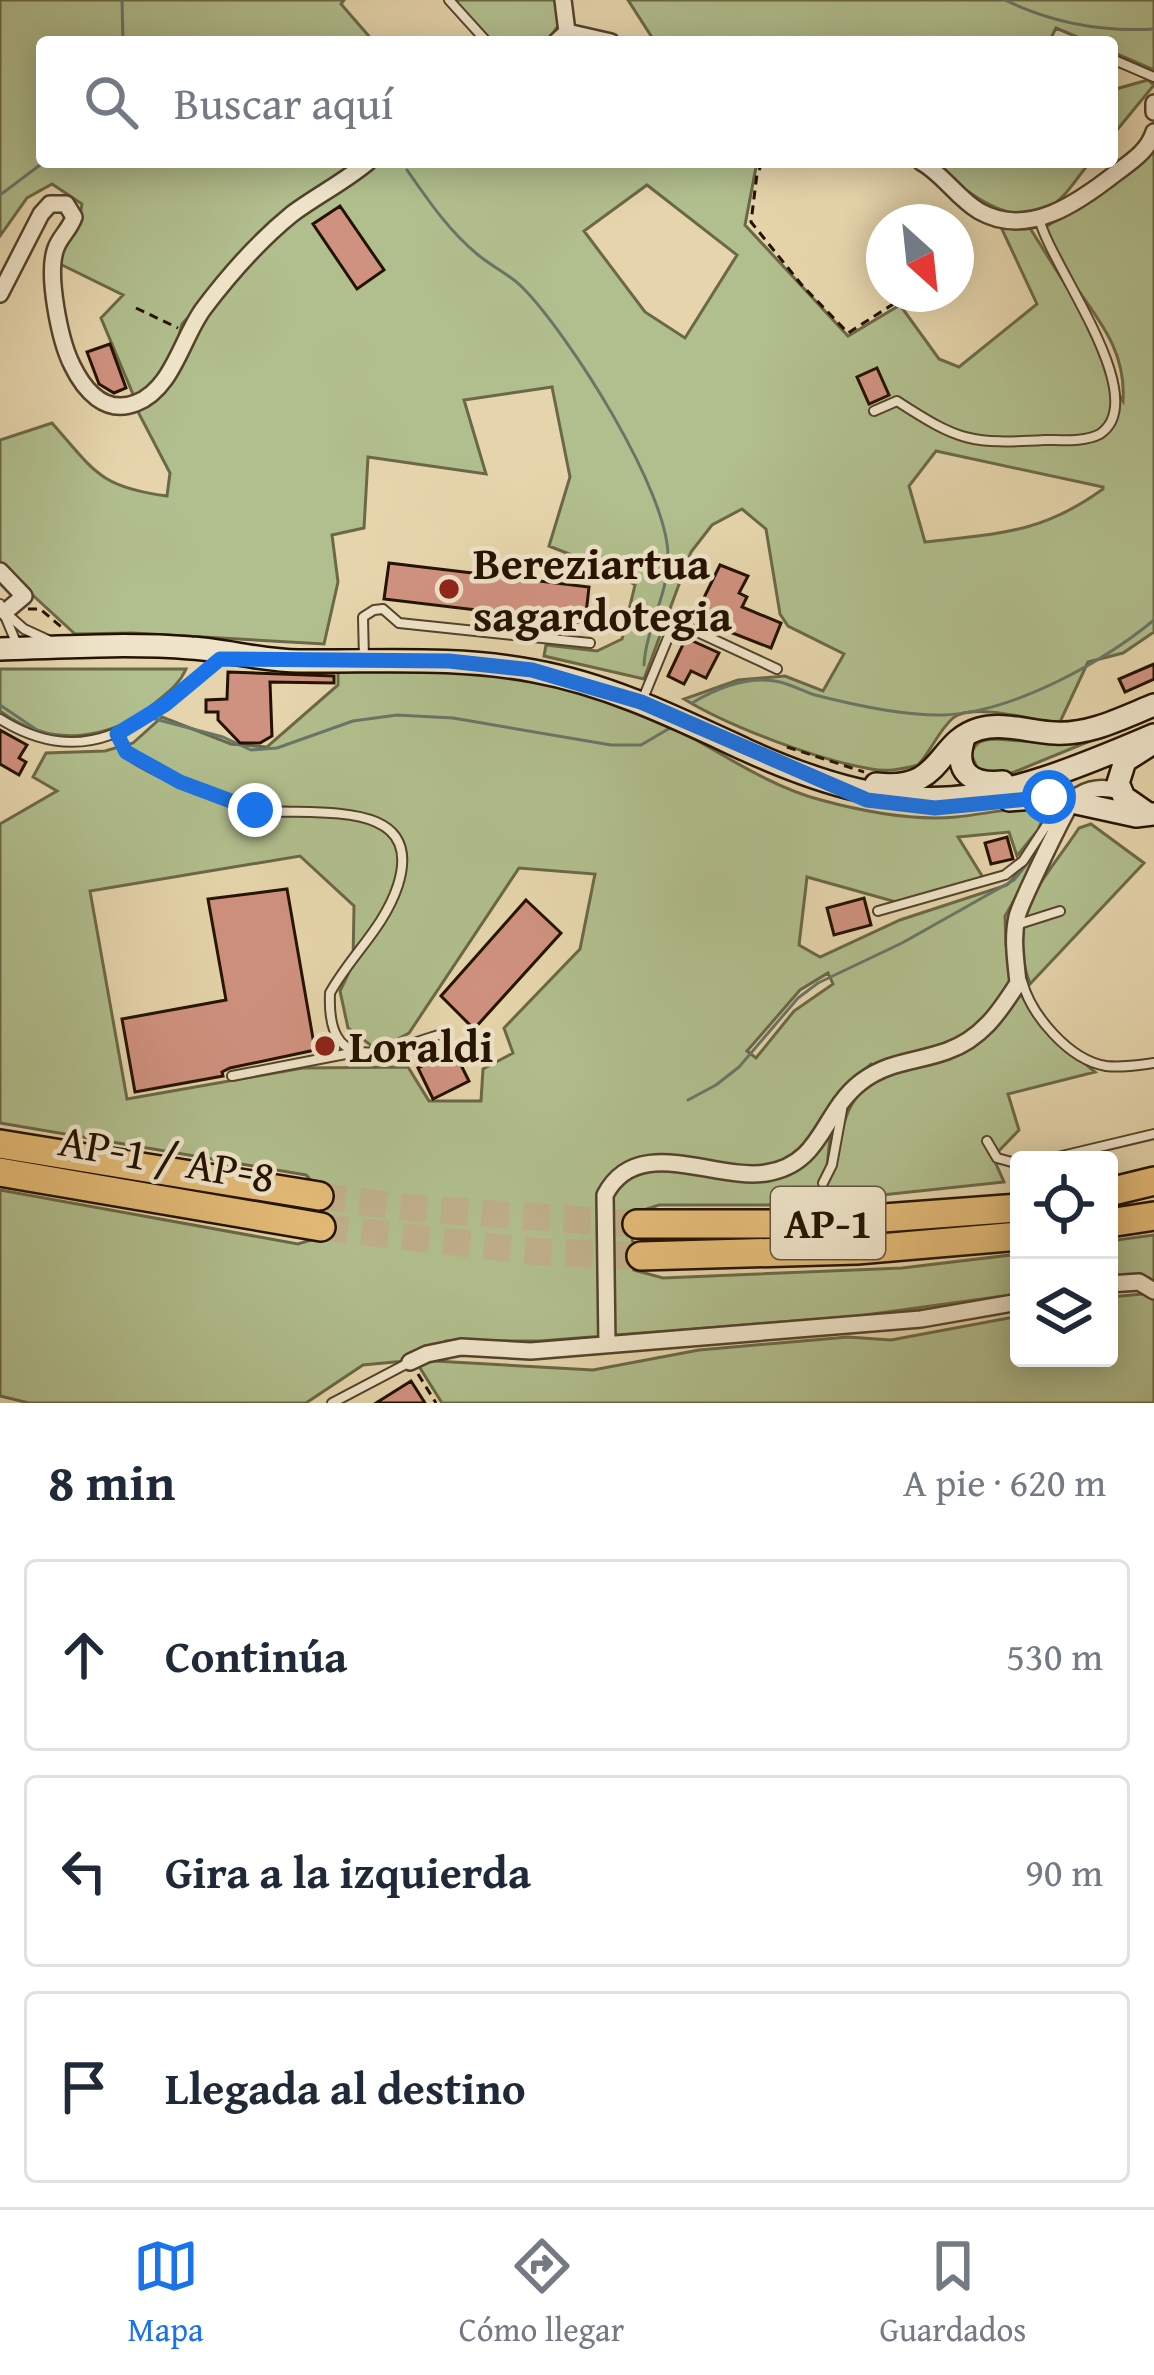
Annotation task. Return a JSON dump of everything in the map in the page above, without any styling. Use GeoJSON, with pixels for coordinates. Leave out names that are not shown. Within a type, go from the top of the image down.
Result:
{"type":"FeatureCollection","features":[{"type":"Feature","properties":{"kind":"highway"},"geometry":{"type":"LineString","coordinates":[[0,1128],[84,1143],[106,1161]]}},
{"type":"Feature","properties":{"kind":"highway","name":"AP-1 / AP-8"},"geometry":{"type":"LineString","coordinates":[[0,1144],[319,1196]]}},
{"type":"Feature","properties":{"kind":"highway","name":"AP-1 / AP-8"},"geometry":{"type":"LineString","coordinates":[[0,1172],[321,1227]]}},
{"type":"Feature","properties":{"kind":"highway"},"geometry":{"type":"LineString","coordinates":[[1118,1190],[1154,1181]]}},
{"type":"Feature","properties":{"kind":"highway","name":"AP-1"},"geometry":{"type":"LineString","coordinates":[[637,1224],[803,1224],[1010,1209]]}},
{"type":"Feature","properties":{"kind":"highway"},"geometry":{"type":"LineString","coordinates":[[1118,1222],[1154,1216]]}},
{"type":"Feature","properties":{"kind":"highway","name":"AP-1"},"geometry":{"type":"LineString","coordinates":[[641,1256],[857,1250],[1010,1237]]}},
{"type":"Feature","properties":{"kind":"main road"},"geometry":{"type":"LineString","coordinates":[[11,651],[184,647],[296,662],[501,665],[582,682],[854,781],[896,786],[934,771],[977,730],[1076,732],[1154,705]]}},
{"type":"Feature","properties":{"kind":"main road"},"geometry":{"type":"LineString","coordinates":[[11,651],[165,660],[252,657]]}},
{"type":"Feature","properties":{"kind":"main road"},"geometry":{"type":"LineString","coordinates":[[964,738],[960,758],[964,770],[974,780],[989,783],[1049,768],[1154,723]]}},
{"type":"Feature","properties":{"kind":"main road"},"geometry":{"type":"LineString","coordinates":[[845,788],[901,799],[984,794],[1051,778],[1154,734]]}},
{"type":"Feature","properties":{"kind":"main road"},"geometry":{"type":"LineString","coordinates":[[1154,744],[1125,761],[1117,788],[1136,808],[1154,814]]}},
{"type":"Feature","properties":{"kind":"main road"},"geometry":{"type":"LineString","coordinates":[[775,752],[867,800],[908,808],[1154,814]]}},
{"type":"Feature","properties":{"kind":"street"},"geometry":{"type":"LineString","coordinates":[[561,36],[563,0]]}},
{"type":"Feature","properties":{"kind":"street"},"geometry":{"type":"LineString","coordinates":[[928,168],[979,211],[1000,219],[1039,218],[1083,199],[1139,155],[1154,132]]}},
{"type":"Feature","properties":{"kind":"street"},"geometry":{"type":"LineString","coordinates":[[0,294],[41,214],[58,202],[72,210],[74,217],[54,255],[58,321],[72,365],[94,397],[114,405],[139,402],[160,384],[211,299],[277,228],[360,168]]}},
{"type":"Feature","properties":{"kind":"street"},"geometry":{"type":"LineString","coordinates":[[0,571],[24,596],[2,612]]}},
{"type":"Feature","properties":{"kind":"street"},"geometry":{"type":"LineString","coordinates":[[607,1345],[605,1195],[616,1180],[639,1165],[656,1162],[744,1173],[788,1167],[807,1156],[845,1097],[880,1069],[947,1051],[980,1034],[1018,983],[1016,925],[1031,881],[1067,810],[1092,789],[1117,788]]}},
{"type":"Feature","properties":{"kind":"street"},"geometry":{"type":"LineString","coordinates":[[1118,1283],[1139,1282],[1154,1291]]}},
{"type":"Feature","properties":{"kind":"street"},"geometry":{"type":"LineString","coordinates":[[410,1362],[461,1347],[531,1351],[607,1345],[922,1319],[1010,1304]]}},
{"type":"Feature","properties":{"kind":"lane"},"geometry":{"type":"LineString","coordinates":[[449,0],[482,36]]}},
{"type":"Feature","properties":{"kind":"lane"},"geometry":{"type":"LineString","coordinates":[[1118,62],[1154,77]]}},
{"type":"Feature","properties":{"kind":"lane"},"geometry":{"type":"LineString","coordinates":[[874,412],[897,401],[945,433],[997,442],[1085,439],[1112,424],[1119,408],[1114,359],[1055,260],[1039,218]]}},
{"type":"Feature","properties":{"kind":"lane"},"geometry":{"type":"LineString","coordinates":[[364,660],[363,617],[383,609],[399,622],[590,644]]}},
{"type":"Feature","properties":{"kind":"lane"},"geometry":{"type":"LineString","coordinates":[[2,612],[11,651]]}},
{"type":"Feature","properties":{"kind":"lane"},"geometry":{"type":"LineString","coordinates":[[2,612],[11,651]]}},
{"type":"Feature","properties":{"kind":"lane"},"geometry":{"type":"LineString","coordinates":[[641,702],[678,623],[777,668]]}},
{"type":"Feature","properties":{"kind":"lane"},"geometry":{"type":"LineString","coordinates":[[0,719],[46,742],[74,743],[117,734],[166,704],[220,659]]}},
{"type":"Feature","properties":{"kind":"lane"},"geometry":{"type":"LineString","coordinates":[[117,734],[126,752],[180,782],[225,799],[255,810],[347,814],[383,825],[396,837],[403,866],[397,888],[374,934],[330,993],[339,1042],[351,1053]]}},
{"type":"Feature","properties":{"kind":"lane"},"geometry":{"type":"LineString","coordinates":[[878,911],[1005,875],[1023,861],[1046,826],[1067,810]]}},
{"type":"Feature","properties":{"kind":"lane"},"geometry":{"type":"LineString","coordinates":[[1016,925],[1060,911]]}},
{"type":"Feature","properties":{"kind":"lane"},"geometry":{"type":"LineString","coordinates":[[1016,958],[1032,1006],[1071,1048],[1107,1066],[1154,1063]]}},
{"type":"Feature","properties":{"kind":"lane"},"geometry":{"type":"LineString","coordinates":[[232,1076],[351,1053],[365,1055],[448,1032]]}},
{"type":"Feature","properties":{"kind":"lane"},"geometry":{"type":"LineString","coordinates":[[823,1183],[832,1165],[845,1097]]}},
{"type":"Feature","properties":{"kind":"lane"},"geometry":{"type":"LineString","coordinates":[[1083,1151],[1154,1134]]}},
{"type":"Feature","properties":{"kind":"lane"},"geometry":{"type":"LineString","coordinates":[[987,1141],[997,1158],[1010,1162]]}},
{"type":"Feature","properties":{"kind":"lane"},"geometry":{"type":"LineString","coordinates":[[332,1403],[410,1362]]}},
{"type":"Feature","properties":{"kind":"path"},"geometry":{"type":"LineString","coordinates":[[760,168],[751,222],[800,284],[848,333],[881,312]]}},
{"type":"Feature","properties":{"kind":"path"},"geometry":{"type":"LineString","coordinates":[[136,308],[188,333]]}},
{"type":"Feature","properties":{"kind":"path"},"geometry":{"type":"LineString","coordinates":[[775,752],[882,775]]}},
{"type":"Feature","properties":{"kind":"path"},"geometry":{"type":"LineString","coordinates":[[410,1362],[436,1403]]}},
{"type":"Feature","properties":{"kind":"green space"},"geometry":{"type":"Polygon","coordinates":[[[0,0],[344,0],[341,4],[369,36],[36,36],[36,168],[353,168],[262,237],[182,324],[176,347],[152,387],[135,399],[101,318],[123,295],[58,263],[82,204],[52,184],[27,198],[0,236],[0,0]]]}},
{"type":"Feature","properties":{"kind":"green space"},"geometry":{"type":"Polygon","coordinates":[[[458,0],[557,0],[558,26],[551,36],[486,36],[456,5],[458,0]]]}},
{"type":"Feature","properties":{"kind":"green space"},"geometry":{"type":"Polygon","coordinates":[[[628,0],[1154,0],[1154,70],[1118,55],[1118,36],[1075,36],[1056,28],[1052,36],[651,36],[628,0]]]}},
{"type":"Feature","properties":{"kind":"green space"},"geometry":{"type":"Polygon","coordinates":[[[1148,80],[1154,85],[1118,129],[1118,88],[1148,80]]]}},
{"type":"Feature","properties":{"kind":"green space"},"geometry":{"type":"Polygon","coordinates":[[[1154,146],[1154,632],[1123,653],[1088,662],[1059,724],[988,712],[962,714],[948,723],[918,765],[877,770],[850,765],[775,741],[684,699],[738,680],[785,676],[823,691],[844,654],[788,626],[780,614],[766,529],[742,509],[712,525],[691,552],[644,679],[544,656],[546,645],[597,651],[622,639],[635,585],[549,546],[570,477],[552,387],[464,400],[486,474],[368,457],[364,528],[332,535],[338,582],[324,644],[75,634],[0,565],[0,440],[52,423],[100,474],[127,488],[167,496],[170,473],[136,408],[243,268],[286,225],[366,168],[756,168],[745,225],[848,336],[888,312],[905,312],[939,359],[959,367],[1037,304],[1000,225],[1028,225],[1102,343],[1123,401],[1115,352],[1066,272],[1046,227],[1154,146]],[[647,185],[584,231],[645,312],[685,338],[737,255],[647,185]],[[936,451],[909,486],[925,542],[1039,523],[1103,489],[936,451]]]}},
{"type":"Feature","properties":{"kind":"green space"},"geometry":{"type":"Polygon","coordinates":[[[937,168],[1085,168],[1057,202],[1034,213],[1002,210],[937,168]]]}},
{"type":"Feature","properties":{"kind":"green space"},"geometry":{"type":"Polygon","coordinates":[[[338,666],[455,670],[531,679],[605,698],[664,723],[774,783],[838,804],[922,818],[1047,809],[1038,830],[1017,856],[1009,832],[958,837],[984,879],[896,902],[807,877],[799,945],[820,957],[900,920],[1007,885],[1049,839],[1005,916],[1006,945],[1023,998],[1048,1032],[1095,1072],[1008,1094],[1019,1130],[993,1157],[1004,1182],[788,1205],[659,1205],[631,1214],[634,1270],[663,1278],[902,1268],[1010,1255],[1010,1295],[858,1316],[540,1341],[446,1341],[417,1360],[593,1370],[699,1350],[848,1337],[891,1340],[1010,1318],[1010,1367],[1118,1367],[1118,1296],[1154,1293],[1154,1403],[442,1403],[415,1360],[363,1365],[306,1403],[29,1403],[0,1396],[0,1190],[298,1244],[318,1238],[319,1189],[306,1175],[0,1123],[0,824],[57,791],[33,777],[46,753],[105,751],[133,743],[162,717],[231,744],[267,747],[338,685],[338,666]],[[300,856],[90,891],[127,1099],[303,1068],[408,1067],[429,1101],[481,1101],[483,1069],[513,1053],[504,1028],[580,949],[595,874],[519,868],[409,1033],[377,1050],[348,1028],[340,991],[353,964],[354,906],[300,856]],[[828,973],[800,990],[747,1051],[756,1058],[794,1011],[833,984],[828,973]],[[871,1064],[834,1098],[827,1167],[834,1169],[853,1102],[885,1072],[871,1064]]]}},
{"type":"Feature","properties":{"kind":"green space"},"geometry":{"type":"Polygon","coordinates":[[[0,669],[186,669],[173,688],[137,716],[79,736],[38,731],[0,711],[0,669]]]}},
{"type":"Feature","properties":{"kind":"green space"},"geometry":{"type":"Polygon","coordinates":[[[1090,741],[1007,775],[979,772],[971,754],[980,742],[1090,741]]]}},
{"type":"Feature","properties":{"kind":"green space"},"geometry":{"type":"Polygon","coordinates":[[[1091,824],[1144,863],[1030,984],[1021,938],[1024,919],[1040,884],[1079,828],[1091,824]]]}},
{"type":"Feature","properties":{"kind":"green space"},"geometry":{"type":"Polygon","coordinates":[[[1154,1235],[1154,1281],[1118,1280],[1118,1240],[1154,1235]]]}},
{"type":"Feature","properties":{"kind":"building"},"geometry":{"type":"Polygon","coordinates":[[[340,206],[384,270],[357,289],[313,224],[340,206]]]}},
{"type":"Feature","properties":{"kind":"building"},"geometry":{"type":"Polygon","coordinates":[[[110,344],[126,388],[114,393],[99,384],[87,352],[110,344]]]}},
{"type":"Feature","properties":{"kind":"building"},"geometry":{"type":"Polygon","coordinates":[[[877,368],[889,395],[869,404],[857,377],[877,368]]]}},
{"type":"Feature","properties":{"kind":"building","name":"Bereziartua sagardotegia"},"geometry":{"type":"Polygon","coordinates":[[[389,563],[589,587],[585,623],[384,599],[389,563]]]}},
{"type":"Feature","properties":{"kind":"building"},"geometry":{"type":"Polygon","coordinates":[[[720,565],[748,576],[739,593],[747,597],[742,607],[781,623],[771,648],[694,618],[720,565]]]}},
{"type":"Feature","properties":{"kind":"building"},"geometry":{"type":"Polygon","coordinates":[[[686,638],[719,653],[706,678],[691,671],[684,684],[668,676],[686,638]]]}},
{"type":"Feature","properties":{"kind":"building"},"geometry":{"type":"Polygon","coordinates":[[[1154,664],[1154,679],[1125,692],[1119,679],[1154,664]]]}},
{"type":"Feature","properties":{"kind":"building"},"geometry":{"type":"Polygon","coordinates":[[[228,672],[334,676],[334,683],[270,682],[272,736],[260,743],[240,743],[218,720],[218,712],[206,712],[206,700],[227,699],[228,672]]]}},
{"type":"Feature","properties":{"kind":"building"},"geometry":{"type":"Polygon","coordinates":[[[0,730],[27,745],[19,758],[26,762],[19,775],[0,764],[0,730]]]}},
{"type":"Feature","properties":{"kind":"building"},"geometry":{"type":"Polygon","coordinates":[[[1007,837],[1013,859],[991,864],[985,843],[1007,837]]]}},
{"type":"Feature","properties":{"kind":"building"},"geometry":{"type":"Polygon","coordinates":[[[287,889],[315,1050],[230,1068],[223,1076],[135,1092],[122,1019],[226,1000],[208,899],[287,889]]]}},
{"type":"Feature","properties":{"kind":"building"},"geometry":{"type":"Polygon","coordinates":[[[864,898],[871,925],[834,935],[827,908],[864,898]]]}},
{"type":"Feature","properties":{"kind":"building"},"geometry":{"type":"Polygon","coordinates":[[[526,900],[561,933],[474,1029],[441,996],[526,900]]]}},
{"type":"Feature","properties":{"kind":"building"},"geometry":{"type":"Polygon","coordinates":[[[454,1051],[469,1081],[433,1099],[418,1068],[454,1051]]]}},
{"type":"Feature","properties":{"kind":"building"},"geometry":{"type":"Polygon","coordinates":[[[411,1381],[425,1403],[376,1403],[411,1381]]]}},
{"type":"Feature","properties":{"kind":"waterway"},"geometry":{"type":"LineString","coordinates":[[122,0],[123,36]]}},
{"type":"Feature","properties":{"kind":"waterway"},"geometry":{"type":"LineString","coordinates":[[1005,0],[1078,24],[1154,29]]}},
{"type":"Feature","properties":{"kind":"waterway"},"geometry":{"type":"LineString","coordinates":[[0,195],[36,168]]}},
{"type":"Feature","properties":{"kind":"waterway"},"geometry":{"type":"LineString","coordinates":[[407,170],[457,235],[517,282],[542,309],[589,376],[635,456],[664,530],[668,558],[644,665]]}},
{"type":"Feature","properties":{"kind":"waterway"},"geometry":{"type":"LineString","coordinates":[[692,703],[734,684],[769,680],[896,712],[971,712],[1055,683],[1109,653],[1154,620]]}},
{"type":"Feature","properties":{"kind":"waterway"},"geometry":{"type":"LineString","coordinates":[[0,705],[37,730],[61,738]]}},
{"type":"Feature","properties":{"kind":"waterway"},"geometry":{"type":"LineString","coordinates":[[155,719],[223,737],[251,750],[277,748],[353,721],[397,715],[453,718],[611,745],[641,745],[670,728]]}},
{"type":"Feature","properties":{"kind":"waterway"},"geometry":{"type":"LineString","coordinates":[[688,1100],[739,1067],[798,998],[818,983],[902,943],[1014,880],[1041,846]]}},
{"type":"Feature","properties":{"kind":"tunnel"},"geometry":{"type":"LineString","coordinates":[[319,1196],[411,1208],[637,1224]]}},
{"type":"Feature","properties":{"kind":"tunnel"},"geometry":{"type":"LineString","coordinates":[[321,1227],[539,1252],[641,1256]]}},
{"type":"Feature","properties":{"kind":"place","name":"Bereziartua sagardotegia"},"geometry":{"type":"Point","coordinates":[449,589]}},
{"type":"Feature","properties":{"kind":"place","name":"Loraldi"},"geometry":{"type":"Point","coordinates":[325,1046]}},
{"type":"Feature","properties":{"kind":"route"},"geometry":{"type":"LineString","coordinates":[[255,810],[180,782],[126,752],[117,734],[136,726],[220,659],[479,663],[532,670],[610,690],[885,805],[963,808],[1049,797]]}}]}
